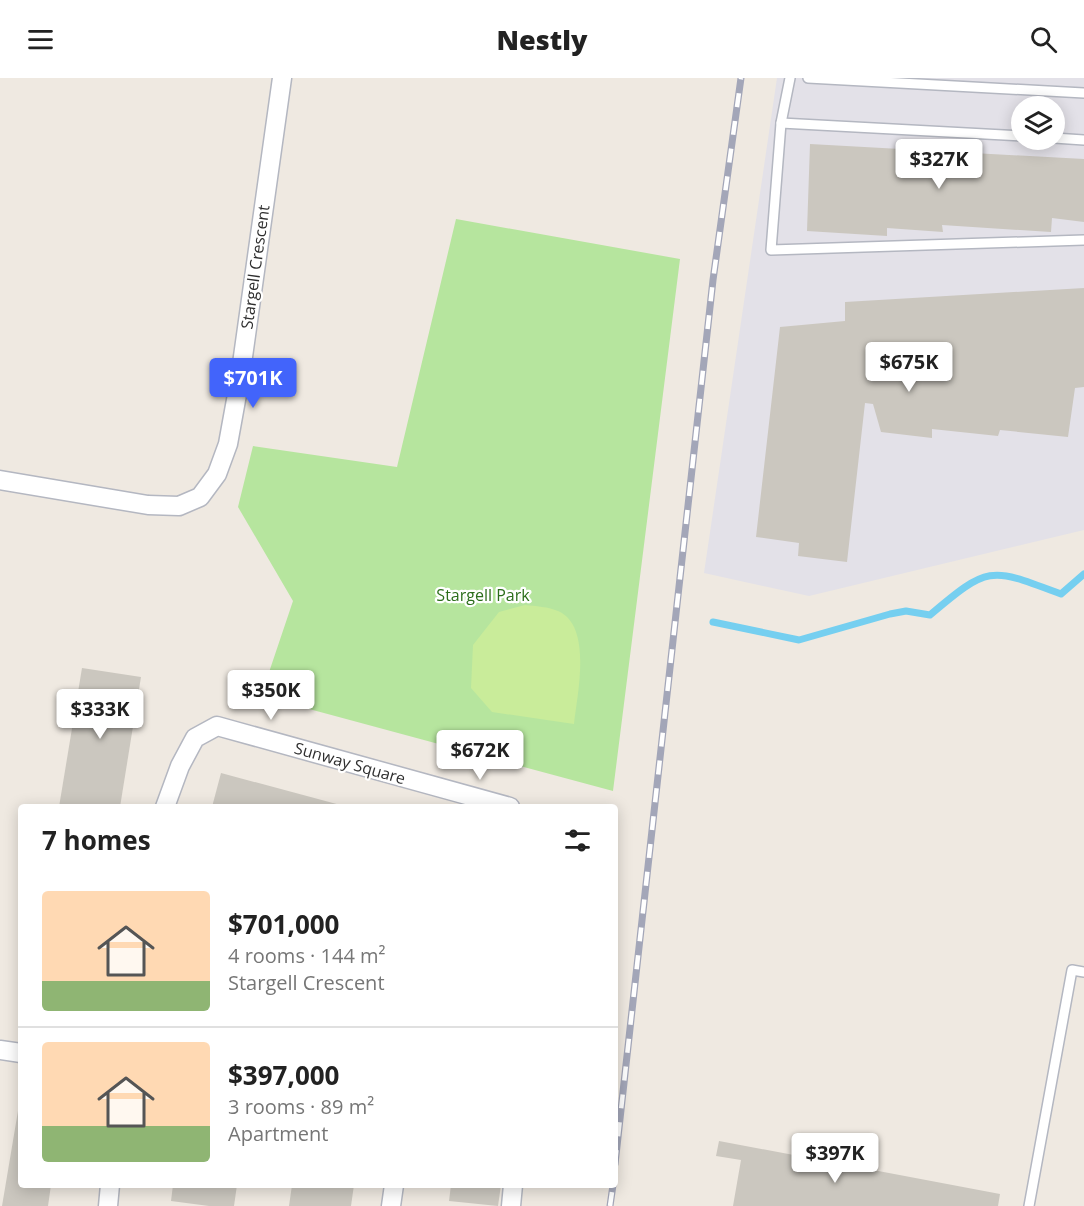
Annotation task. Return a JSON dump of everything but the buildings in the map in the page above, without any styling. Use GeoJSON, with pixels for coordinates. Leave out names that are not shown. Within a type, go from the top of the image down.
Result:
{"type":"FeatureCollection","features":[{"type":"Feature","properties":{"kind":"street","name":"Stargell Crescent"},"geometry":{"type":"LineString","coordinates":[[0,480],[148,505],[179,506],[200,497],[217,474],[228,444],[240,378],[282,78]]}},
{"type":"Feature","properties":{"kind":"street","name":"Sunway Square"},"geometry":{"type":"LineString","coordinates":[[166,804],[180,766],[195,738],[217,726],[439,798],[486,804]]}},
{"type":"Feature","properties":{"kind":"street"},"geometry":{"type":"LineString","coordinates":[[0,1050],[18,1053]]}},
{"type":"Feature","properties":{"kind":"street"},"geometry":{"type":"LineString","coordinates":[[108,1206],[110,1188]]}},
{"type":"Feature","properties":{"kind":"street"},"geometry":{"type":"LineString","coordinates":[[391,1206],[394,1188]]}},
{"type":"Feature","properties":{"kind":"street"},"geometry":{"type":"LineString","coordinates":[[511,1206],[513,1188]]}},
{"type":"Feature","properties":{"kind":"lane"},"geometry":{"type":"LineString","coordinates":[[790,78],[782,123],[771,250],[1084,240]]}},
{"type":"Feature","properties":{"kind":"lane"},"geometry":{"type":"LineString","coordinates":[[808,78],[1084,93]]}},
{"type":"Feature","properties":{"kind":"lane"},"geometry":{"type":"LineString","coordinates":[[782,123],[1011,135]]}},
{"type":"Feature","properties":{"kind":"lane"},"geometry":{"type":"LineString","coordinates":[[1065,139],[1084,140]]}},
{"type":"Feature","properties":{"kind":"lane"},"geometry":{"type":"LineString","coordinates":[[1029,1206],[1072,970],[1084,972]]}},
{"type":"Feature","properties":{"kind":"shaded area"},"geometry":{"type":"Polygon","coordinates":[[[777,78],[1084,78],[1084,530],[809,596],[704,573],[777,78]]]}},
{"type":"Feature","properties":{"kind":"green space","name":"Stargell Park"},"geometry":{"type":"Polygon","coordinates":[[[456,219],[680,259],[613,791],[261,696],[293,601],[238,507],[253,446],[397,467],[456,219]]]}},
{"type":"Feature","properties":{"kind":"green space"},"geometry":{"type":"Polygon","coordinates":[[[525,605],[558,611],[569,619],[576,631],[580,662],[574,724],[492,712],[471,688],[473,645],[499,612],[525,605]]]}},
{"type":"Feature","properties":{"kind":"waterway"},"geometry":{"type":"LineString","coordinates":[[713,622],[799,640],[890,614],[906,611],[930,615],[965,587],[979,579],[991,576],[1019,579],[1061,594],[1084,574]]}},
{"type":"Feature","properties":{"kind":"railway"},"geometry":{"type":"LineString","coordinates":[[618,1137],[713,280],[741,78]]}},
{"type":"Feature","properties":{"kind":"railway"},"geometry":{"type":"LineString","coordinates":[[610,1206],[613,1188]]}}]}
